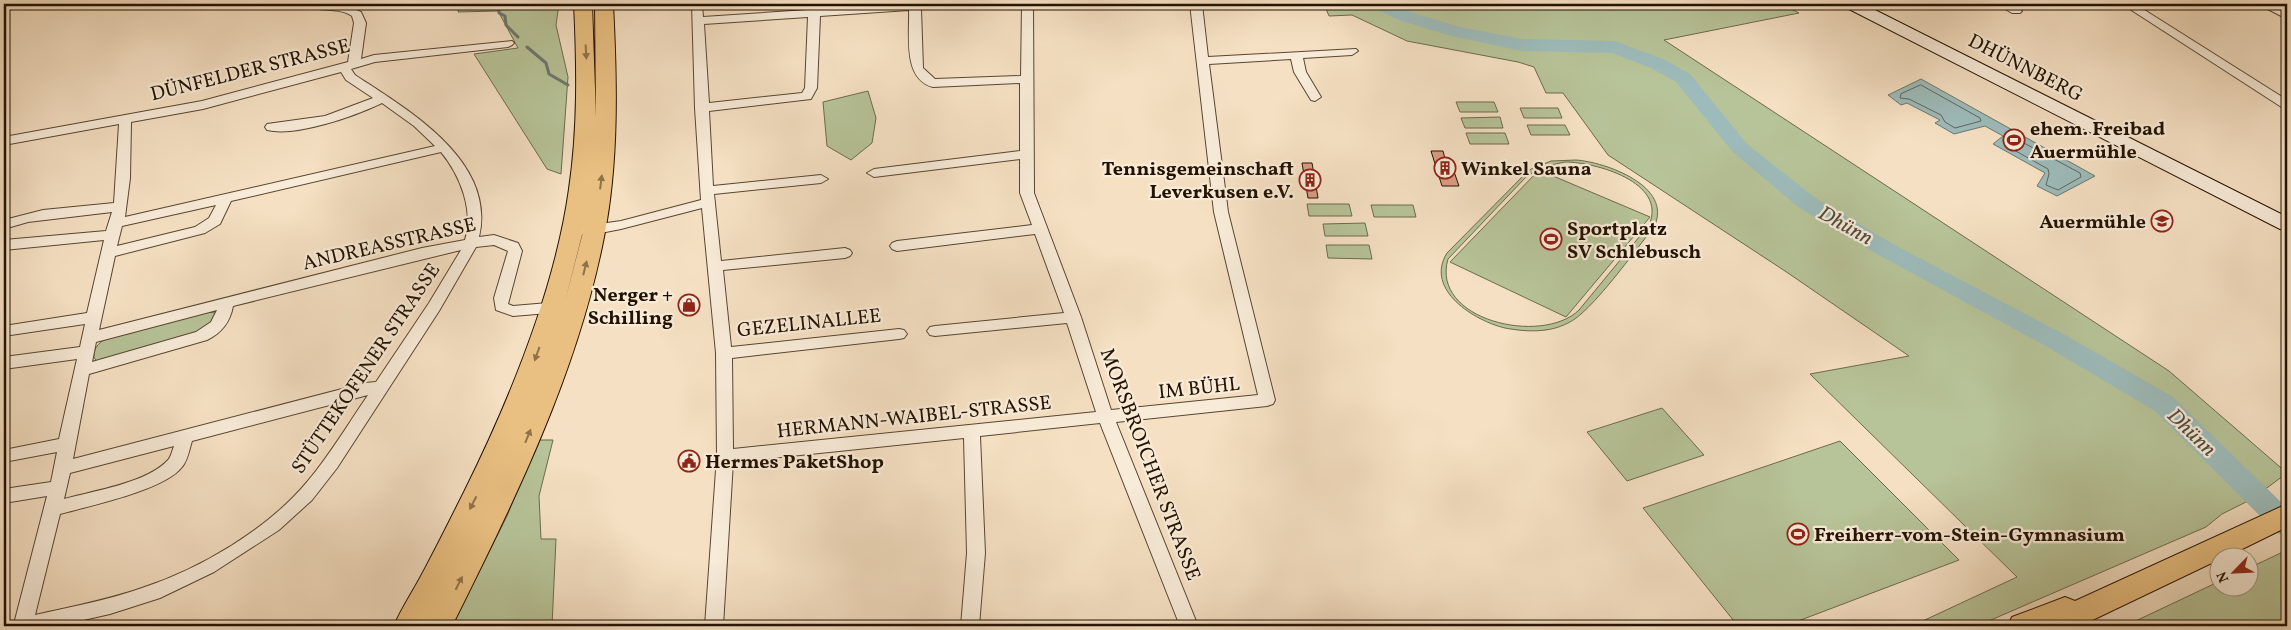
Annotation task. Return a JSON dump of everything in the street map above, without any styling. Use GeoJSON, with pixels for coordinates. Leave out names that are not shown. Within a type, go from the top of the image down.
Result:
{"type":"FeatureCollection","features":[{"type":"Feature","properties":{"kind":"main road"},"geometry":{"type":"LineString","coordinates":[[582,231],[580,189],[587,80],[583,4]]}},
{"type":"Feature","properties":{"kind":"main road"},"geometry":{"type":"LineString","coordinates":[[437,626],[487,526],[544,397],[563,306],[582,231],[602,178],[607,76],[604,4]]}},
{"type":"Feature","properties":{"kind":"main road"},"geometry":{"type":"LineString","coordinates":[[409,626],[457,535],[499,449],[538,352],[563,306]]}},
{"type":"Feature","properties":{"kind":"main road"},"geometry":{"type":"LineString","coordinates":[[2051,626],[2287,515]]}},
{"type":"Feature","properties":{"kind":"main road"},"geometry":{"type":"LineString","coordinates":[[2023,626],[2199,556]]}},
{"type":"Feature","properties":{"kind":"street"},"geometry":{"type":"LineString","coordinates":[[309,4],[349,10],[356,14],[360,23],[349,65]]}},
{"type":"Feature","properties":{"kind":"street","name":"GEZELINALLEE"},"geometry":{"type":"LineString","coordinates":[[697,4],[707,197],[724,353],[725,456],[714,626]]}},
{"type":"Feature","properties":{"kind":"street"},"geometry":{"type":"LineString","coordinates":[[697,21],[916,6],[990,4]]}},
{"type":"Feature","properties":{"kind":"street","name":"MORSBROICHER STRASSE"},"geometry":{"type":"LineString","coordinates":[[1028,4],[1026,79],[1027,192],[1039,229],[1073,317],[1106,418],[1189,626]]}},
{"type":"Feature","properties":{"kind":"street"},"geometry":{"type":"LineString","coordinates":[[1196,4],[1203,62],[1352,51]]}},
{"type":"Feature","properties":{"kind":"street","name":"DHÜNNBERG"},"geometry":{"type":"LineString","coordinates":[[1851,4],[2287,225]]}},
{"type":"Feature","properties":{"kind":"street"},"geometry":{"type":"LineString","coordinates":[[2004,4],[2016,11]]}},
{"type":"Feature","properties":{"kind":"street"},"geometry":{"type":"LineString","coordinates":[[2128,4],[2287,105]]}},
{"type":"Feature","properties":{"kind":"street"},"geometry":{"type":"LineString","coordinates":[[2264,4],[2287,16]]}},
{"type":"Feature","properties":{"kind":"street"},"geometry":{"type":"LineString","coordinates":[[916,6],[917,68],[927,80],[933,83],[1026,79]]}},
{"type":"Feature","properties":{"kind":"street"},"geometry":{"type":"LineString","coordinates":[[701,108],[807,96],[811,88],[814,12]]}},
{"type":"Feature","properties":{"kind":"street","name":"DÜNFELDER STRASSE"},"geometry":{"type":"LineString","coordinates":[[4,141],[202,105],[374,59],[508,43]]}},
{"type":"Feature","properties":{"kind":"street"},"geometry":{"type":"LineString","coordinates":[[1296,55],[1300,72],[1315,97]]}},
{"type":"Feature","properties":{"kind":"street","name":"IM BÜHL"},"geometry":{"type":"LineString","coordinates":[[1106,418],[1267,400],[1221,212],[1203,62]]}},
{"type":"Feature","properties":{"kind":"street","name":"STÜTTEKOFENER STRASSE"},"geometry":{"type":"LineString","coordinates":[[22,626],[109,606],[149,594],[201,571],[248,543],[279,520],[312,488],[344,445],[380,388],[421,329],[470,243],[475,228],[469,189],[454,159],[444,147],[416,121],[350,77],[349,65]]}},
{"type":"Feature","properties":{"kind":"street"},"geometry":{"type":"LineString","coordinates":[[271,127],[341,116],[382,99]]}},
{"type":"Feature","properties":{"kind":"street"},"geometry":{"type":"LineString","coordinates":[[22,626],[62,468],[119,206],[125,120]]}},
{"type":"Feature","properties":{"kind":"street"},"geometry":{"type":"LineString","coordinates":[[4,245],[114,229],[226,198],[425,153],[444,147]]}},
{"type":"Feature","properties":{"kind":"street"},"geometry":{"type":"LineString","coordinates":[[874,173],[1026,154]]}},
{"type":"Feature","properties":{"kind":"street"},"geometry":{"type":"LineString","coordinates":[[582,231],[621,225],[707,197],[821,179]]}},
{"type":"Feature","properties":{"kind":"street"},"geometry":{"type":"LineString","coordinates":[[108,253],[200,230],[214,221],[226,198]]}},
{"type":"Feature","properties":{"kind":"street"},"geometry":{"type":"LineString","coordinates":[[4,224],[35,216],[119,206]]}},
{"type":"Feature","properties":{"kind":"street"},"geometry":{"type":"LineString","coordinates":[[897,246],[1039,229]]}},
{"type":"Feature","properties":{"kind":"street","name":"ANDREASSTRASSE"},"geometry":{"type":"LineString","coordinates":[[4,363],[89,345],[226,303],[422,253],[494,240],[508,243],[514,249],[515,258],[500,298],[501,306],[513,311],[563,306]]}},
{"type":"Feature","properties":{"kind":"street"},"geometry":{"type":"LineString","coordinates":[[716,266],[845,253]]}},
{"type":"Feature","properties":{"kind":"street"},"geometry":{"type":"LineString","coordinates":[[83,370],[194,339],[211,332],[222,320],[226,303]]}},
{"type":"Feature","properties":{"kind":"street"},"geometry":{"type":"LineString","coordinates":[[4,332],[94,317]]}},
{"type":"Feature","properties":{"kind":"street"},"geometry":{"type":"LineString","coordinates":[[934,331],[1073,317]]}},
{"type":"Feature","properties":{"kind":"street","name":"GEZELINALLEE"},"geometry":{"type":"LineString","coordinates":[[724,353],[899,334]]}},
{"type":"Feature","properties":{"kind":"street"},"geometry":{"type":"LineString","coordinates":[[62,468],[366,389],[380,388]]}},
{"type":"Feature","properties":{"kind":"street","name":"HERMANN-WAIBEL-STRASSE"},"geometry":{"type":"LineString","coordinates":[[725,456],[1106,418]]}},
{"type":"Feature","properties":{"kind":"street"},"geometry":{"type":"LineString","coordinates":[[970,626],[975,600],[976,533],[972,431]]}},
{"type":"Feature","properties":{"kind":"street"},"geometry":{"type":"LineString","coordinates":[[52,509],[139,484],[164,473],[176,462],[185,437]]}},
{"type":"Feature","properties":{"kind":"street"},"geometry":{"type":"LineString","coordinates":[[4,456],[66,444]]}},
{"type":"Feature","properties":{"kind":"street"},"geometry":{"type":"LineString","coordinates":[[4,496],[57,488]]}},
{"type":"Feature","properties":{"kind":"green space"},"geometry":{"type":"Polygon","coordinates":[[[460,4],[559,4],[556,25],[568,77],[561,174],[547,169],[474,54],[518,48],[498,11],[458,12],[460,4]]]}},
{"type":"Feature","properties":{"kind":"green space"},"geometry":{"type":"Polygon","coordinates":[[[1324,4],[1782,4],[1799,13],[1664,40],[2169,371],[2287,473],[2252,499],[2222,514],[2206,527],[1977,626],[1912,626],[2017,577],[1810,374],[1909,356],[1785,271],[1608,155],[1563,93],[1546,93],[1534,67],[1518,62],[1407,41],[1352,15],[1329,16],[1324,4]]]}},
{"type":"Feature","properties":{"kind":"green space"},"geometry":{"type":"Polygon","coordinates":[[[868,91],[876,118],[872,143],[851,160],[827,146],[823,102],[868,91]]]}},
{"type":"Feature","properties":{"kind":"green space"},"geometry":{"type":"Polygon","coordinates":[[[1456,102],[1494,102],[1498,112],[1460,112],[1456,102]]]}},
{"type":"Feature","properties":{"kind":"green space"},"geometry":{"type":"Polygon","coordinates":[[[1520,108],[1558,108],[1562,118],[1524,118],[1520,108]]]}},
{"type":"Feature","properties":{"kind":"green space"},"geometry":{"type":"Polygon","coordinates":[[[1500,117],[1503,128],[1465,128],[1461,118],[1500,117]]]}},
{"type":"Feature","properties":{"kind":"green space"},"geometry":{"type":"Polygon","coordinates":[[[1527,125],[1565,125],[1570,135],[1531,135],[1527,125]]]}},
{"type":"Feature","properties":{"kind":"green space"},"geometry":{"type":"Polygon","coordinates":[[[1466,133],[1505,133],[1509,144],[1470,144],[1466,133]]]}},
{"type":"Feature","properties":{"kind":"green space"},"geometry":{"type":"Polygon","coordinates":[[[1576,160],[1588,162],[1619,171],[1633,179],[1646,188],[1654,200],[1658,212],[1654,227],[1601,294],[1578,317],[1568,323],[1553,329],[1529,331],[1505,328],[1480,319],[1456,302],[1447,291],[1442,279],[1442,267],[1447,253],[1529,170],[1551,161],[1576,160]],[[1565,162],[1541,167],[1526,177],[1448,259],[1447,280],[1456,298],[1472,311],[1493,321],[1517,326],[1540,326],[1562,321],[1579,310],[1649,225],[1652,210],[1648,197],[1639,186],[1625,177],[1610,171],[1578,163],[1565,162]]]}},
{"type":"Feature","properties":{"kind":"green space","name":"Sportplatz SV Schlebusch"},"geometry":{"type":"Polygon","coordinates":[[[1539,170],[1650,217],[1566,317],[1450,262],[1539,170]]]}},
{"type":"Feature","properties":{"kind":"green space"},"geometry":{"type":"Polygon","coordinates":[[[1307,204],[1349,204],[1352,216],[1309,216],[1307,204]]]}},
{"type":"Feature","properties":{"kind":"green space"},"geometry":{"type":"Polygon","coordinates":[[[1371,205],[1413,205],[1416,217],[1374,217],[1371,205]]]}},
{"type":"Feature","properties":{"kind":"green space"},"geometry":{"type":"Polygon","coordinates":[[[1365,223],[1368,236],[1325,236],[1323,224],[1365,223]]]}},
{"type":"Feature","properties":{"kind":"green space"},"geometry":{"type":"Polygon","coordinates":[[[1326,245],[1369,245],[1372,259],[1328,258],[1326,245]]]}},
{"type":"Feature","properties":{"kind":"green space"},"geometry":{"type":"Polygon","coordinates":[[[206,312],[216,313],[209,330],[97,361],[94,358],[98,344],[110,337],[206,312]]]}},
{"type":"Feature","properties":{"kind":"green space"},"geometry":{"type":"Polygon","coordinates":[[[1662,408],[1704,455],[1627,481],[1587,432],[1662,408]]]}},
{"type":"Feature","properties":{"kind":"green space"},"geometry":{"type":"Polygon","coordinates":[[[538,440],[553,440],[539,496],[541,539],[556,539],[552,626],[452,626],[507,516],[538,440]]]}},
{"type":"Feature","properties":{"kind":"green space","name":"Freiherr-vom-Stein-Gymnasium"},"geometry":{"type":"Polygon","coordinates":[[[1840,441],[1959,560],[1785,626],[1738,626],[1643,508],[1840,441]]]}},
{"type":"Feature","properties":{"kind":"green space"},"geometry":{"type":"Polygon","coordinates":[[[2287,550],[2287,626],[2125,626],[2208,587],[2208,598],[2258,598],[2258,564],[2287,550]]]}},
{"type":"Feature","properties":{"kind":"water","name":"ehem. Freibad Auermühle"},"geometry":{"type":"Polygon","coordinates":[[[1921,79],[2095,176],[2057,196],[2037,186],[2045,173],[1993,144],[2003,136],[1985,126],[1954,134],[1935,123],[1940,120],[1907,103],[1901,105],[1888,95],[1921,79]]]}},
{"type":"Feature","properties":{"kind":"building","name":"Winkel Sauna"},"geometry":{"type":"Polygon","coordinates":[[[1431,151],[1443,151],[1446,163],[1451,163],[1459,186],[1442,186],[1431,151]]]}},
{"type":"Feature","properties":{"kind":"building","name":"Tennisgemeinschaft Leverkusen e.V."},"geometry":{"type":"Polygon","coordinates":[[[1302,163],[1312,163],[1318,198],[1308,198],[1302,163]]]}},
{"type":"Feature","properties":{"kind":"waterway"},"geometry":{"type":"LineString","coordinates":[[492,4],[499,10],[499,13],[505,16],[506,25],[518,37]]}},
{"type":"Feature","properties":{"kind":"waterway","name":"Dhünn"},"geometry":{"type":"LineString","coordinates":[[1379,4],[1405,16],[1457,32],[1522,45],[1615,47],[1658,64],[1683,78],[1740,148],[1806,202],[1885,249],[2058,342],[2164,404],[2287,525]]}},
{"type":"Feature","properties":{"kind":"waterway"},"geometry":{"type":"LineString","coordinates":[[527,47],[546,63],[549,74],[568,85]]}},
{"type":"Feature","properties":{"kind":"place","name":"ehem. Freibad Auermühle"},"geometry":{"type":"Point","coordinates":[2014,140]}},
{"type":"Feature","properties":{"kind":"place","name":"Winkel Sauna"},"geometry":{"type":"Point","coordinates":[1445,168]}},
{"type":"Feature","properties":{"kind":"place","name":"Tennisgemeinschaft Leverkusen e.V."},"geometry":{"type":"Point","coordinates":[1310,180]}},
{"type":"Feature","properties":{"kind":"place","name":"Auermühle"},"geometry":{"type":"Point","coordinates":[2162,221]}},
{"type":"Feature","properties":{"kind":"place","name":"Sportplatz SV Schlebusch"},"geometry":{"type":"Point","coordinates":[1551,239]}},
{"type":"Feature","properties":{"kind":"place","name":"Nerger + Schilling"},"geometry":{"type":"Point","coordinates":[689,305]}},
{"type":"Feature","properties":{"kind":"place","name":"Hermes PaketShop"},"geometry":{"type":"Point","coordinates":[689,461]}},
{"type":"Feature","properties":{"kind":"place","name":"Freiherr-vom-Stein-Gymnasium"},"geometry":{"type":"Point","coordinates":[1798,534]}}]}
